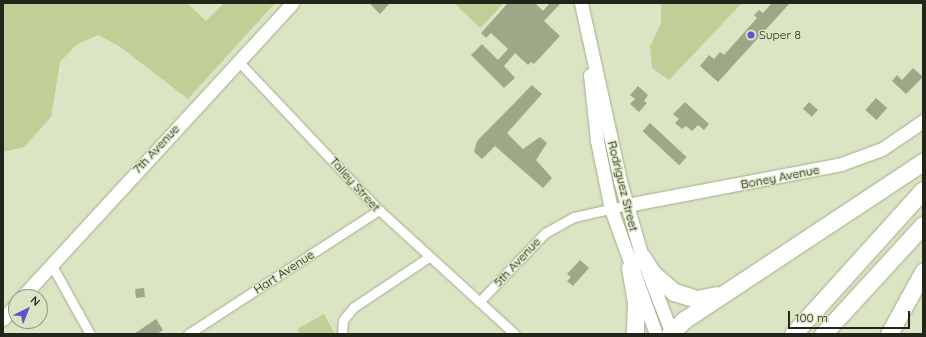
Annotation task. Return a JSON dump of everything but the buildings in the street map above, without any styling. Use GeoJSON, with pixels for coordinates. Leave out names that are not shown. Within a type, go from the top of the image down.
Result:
{"type":"FeatureCollection","features":[{"type":"Feature","properties":{"kind":"highway"},"geometry":{"type":"LineString","coordinates":[[667,334],[684,320],[923,162]]}},
{"type":"Feature","properties":{"kind":"highway"},"geometry":{"type":"LineString","coordinates":[[793,334],[923,190]]}},
{"type":"Feature","properties":{"kind":"highway"},"geometry":{"type":"LineString","coordinates":[[823,334],[923,225]]}},
{"type":"Feature","properties":{"kind":"highway"},"geometry":{"type":"LineString","coordinates":[[636,262],[663,286],[680,295],[701,299],[728,292]]}},
{"type":"Feature","properties":{"kind":"highway"},"geometry":{"type":"LineString","coordinates":[[635,334],[636,262]]}},
{"type":"Feature","properties":{"kind":"highway"},"geometry":{"type":"LineString","coordinates":[[889,334],[923,272]]}},
{"type":"Feature","properties":{"kind":"street","name":"7th Avenue"},"geometry":{"type":"LineString","coordinates":[[29,289],[292,3]]}},
{"type":"Feature","properties":{"kind":"street","name":"Rodriguez Street"},"geometry":{"type":"LineString","coordinates":[[581,3],[627,206],[636,262]]}},
{"type":"Feature","properties":{"kind":"street","name":"Rodriguez Street"},"geometry":{"type":"LineString","coordinates":[[587,33],[597,141],[611,209],[667,334]]}},
{"type":"Feature","properties":{"kind":"street","name":"Talley Street"},"geometry":{"type":"LineString","coordinates":[[238,61],[379,210],[479,302]]}},
{"type":"Feature","properties":{"kind":"street","name":"Boney Avenue"},"geometry":{"type":"LineString","coordinates":[[627,206],[841,164],[882,149],[923,121]]}},
{"type":"Feature","properties":{"kind":"street","name":"5th Avenue"},"geometry":{"type":"LineString","coordinates":[[479,302],[545,233],[574,217],[627,206]]}},
{"type":"Feature","properties":{"kind":"street","name":"Hart Avenue"},"geometry":{"type":"LineString","coordinates":[[188,334],[379,210]]}},
{"type":"Feature","properties":{"kind":"street"},"geometry":{"type":"LineString","coordinates":[[342,334],[343,320],[354,307],[429,257]]}},
{"type":"Feature","properties":{"kind":"street"},"geometry":{"type":"LineString","coordinates":[[51,264],[90,334]]}},
{"type":"Feature","properties":{"kind":"street"},"geometry":{"type":"LineString","coordinates":[[479,302],[515,334]]}},
{"type":"Feature","properties":{"kind":"green space"},"geometry":{"type":"Polygon","coordinates":[[[3,3],[187,3],[206,21],[224,3],[275,3],[188,99],[119,46],[98,35],[76,45],[60,62],[51,117],[24,147],[3,152],[3,3]]]}},
{"type":"Feature","properties":{"kind":"green space"},"geometry":{"type":"Polygon","coordinates":[[[454,3],[504,3],[480,28],[454,3]]]}},
{"type":"Feature","properties":{"kind":"green space"},"geometry":{"type":"Polygon","coordinates":[[[661,3],[742,3],[669,80],[652,68],[650,47],[661,23],[661,3]]]}},
{"type":"Feature","properties":{"kind":"green space"},"geometry":{"type":"Polygon","coordinates":[[[324,314],[335,334],[300,334],[297,329],[324,314]]]}},
{"type":"Feature","properties":{"kind":"place","name":"Super 8"},"geometry":{"type":"Point","coordinates":[751,35]}}]}
